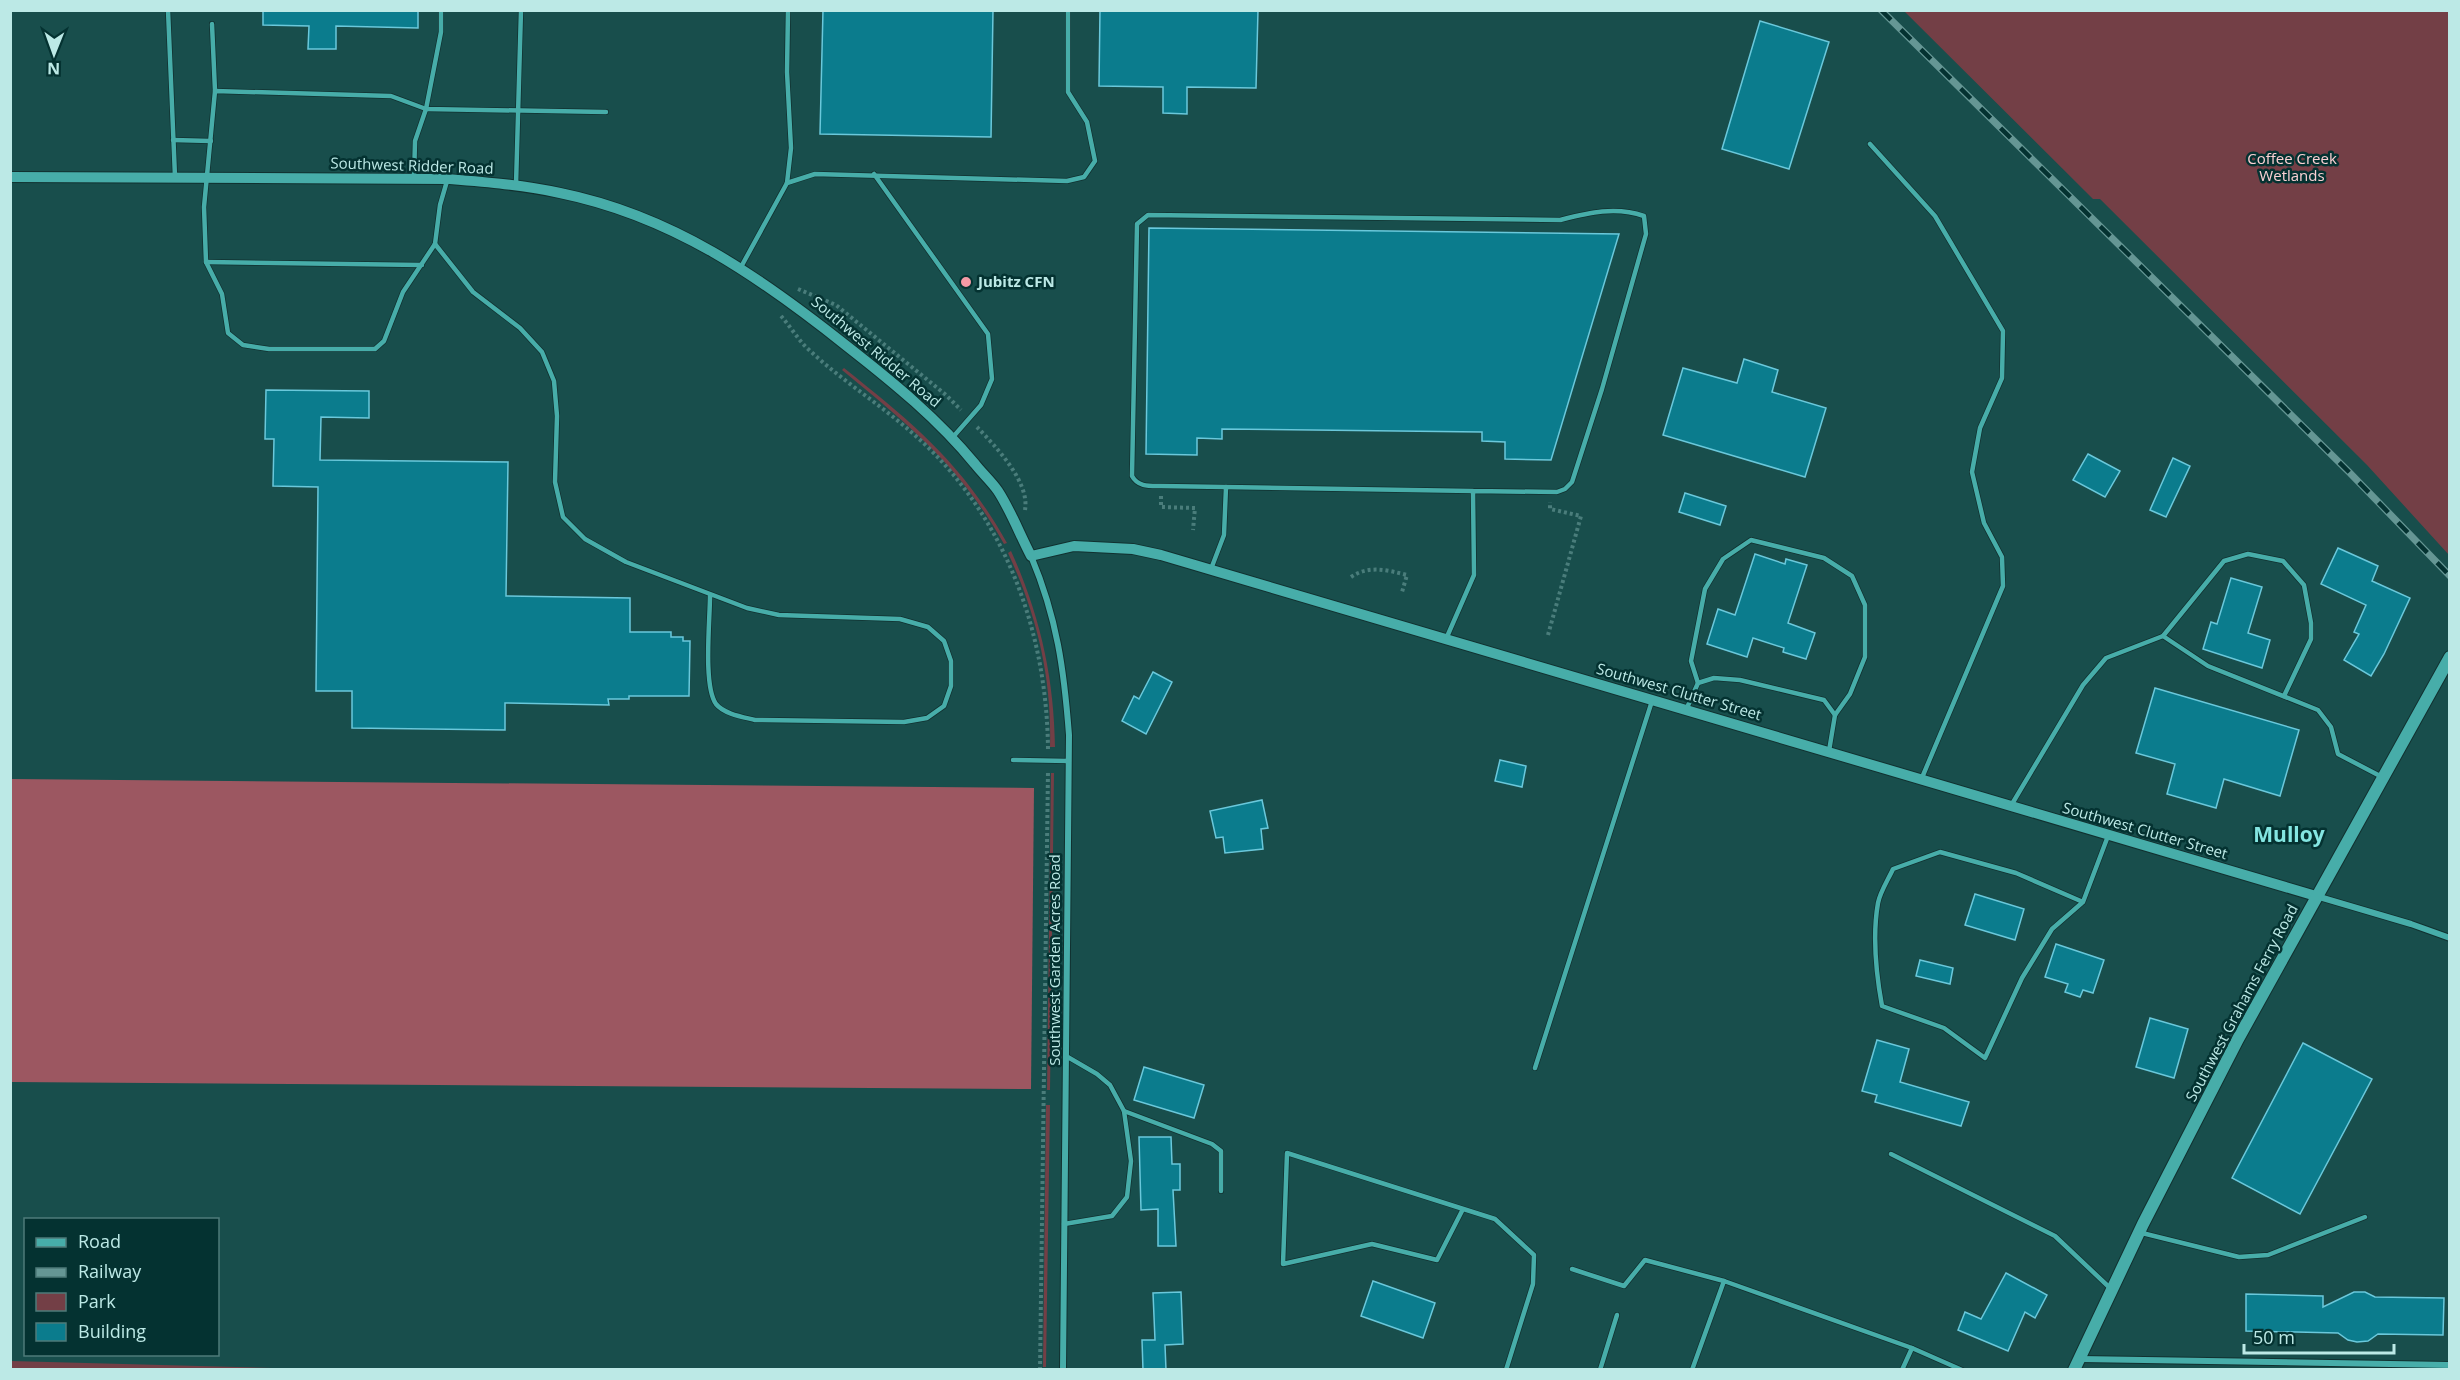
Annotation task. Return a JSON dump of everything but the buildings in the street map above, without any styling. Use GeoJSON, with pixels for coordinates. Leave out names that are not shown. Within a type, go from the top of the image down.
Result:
{"type":"FeatureCollection","features":[{"type":"Feature","properties":{"kind":"main road","name":"Southwest Grahams Ferry Road"},"geometry":{"type":"LineString","coordinates":[[2076,1364],[2139,1232],[2238,1039],[2450,657]]}},
{"type":"Feature","properties":{"kind":"street","name":"Southwest Ridder Road"},"geometry":{"type":"LineString","coordinates":[[10,177],[448,179],[516,185],[583,198],[631,214],[681,234],[741,267],[797,306],[908,396],[953,437],[998,491],[1031,556]]}},
{"type":"Feature","properties":{"kind":"street","name":"Southwest Clutter Street"},"geometry":{"type":"LineString","coordinates":[[1031,556],[1074,546],[1102,546],[1161,555],[2316,896]]}},
{"type":"Feature","properties":{"kind":"street","name":"Southwest Garden Acres Road"},"geometry":{"type":"LineString","coordinates":[[1031,556],[1054,618],[1064,672],[1069,761],[1062,1370]]}},
{"type":"Feature","properties":{"kind":"street"},"geometry":{"type":"LineString","coordinates":[[2316,896],[2450,938]]}},
{"type":"Feature","properties":{"kind":"street"},"geometry":{"type":"LineString","coordinates":[[2076,1364],[2450,1365]]}},
{"type":"Feature","properties":{"kind":"lane"},"geometry":{"type":"LineString","coordinates":[[168,10],[175,177]]}},
{"type":"Feature","properties":{"kind":"lane"},"geometry":{"type":"LineString","coordinates":[[414,179],[415,141],[426,109],[441,32],[441,10]]}},
{"type":"Feature","properties":{"kind":"lane"},"geometry":{"type":"LineString","coordinates":[[516,185],[521,10]]}},
{"type":"Feature","properties":{"kind":"lane"},"geometry":{"type":"LineString","coordinates":[[741,267],[787,183],[791,148],[787,72],[789,10]]}},
{"type":"Feature","properties":{"kind":"lane"},"geometry":{"type":"LineString","coordinates":[[787,183],[815,174],[1067,181],[1084,177],[1095,161],[1087,122],[1068,92],[1068,10]]}},
{"type":"Feature","properties":{"kind":"lane"},"geometry":{"type":"LineString","coordinates":[[212,24],[215,91],[204,207],[206,262],[222,294],[228,333],[243,345],[269,349],[375,349],[384,341],[403,292],[435,244],[440,205],[448,179]]}},
{"type":"Feature","properties":{"kind":"lane"},"geometry":{"type":"LineString","coordinates":[[215,91],[391,96],[426,109],[606,112]]}},
{"type":"Feature","properties":{"kind":"lane"},"geometry":{"type":"LineString","coordinates":[[173,140],[210,141]]}},
{"type":"Feature","properties":{"kind":"lane"},"geometry":{"type":"LineString","coordinates":[[1870,144],[1935,216],[2003,331],[2002,378],[1980,428],[1972,472],[1984,523],[2002,557],[2003,586],[1921,780]]}},
{"type":"Feature","properties":{"kind":"lane"},"geometry":{"type":"LineString","coordinates":[[874,174],[988,334],[992,379],[981,405],[953,437]]}},
{"type":"Feature","properties":{"kind":"lane"},"geometry":{"type":"LineString","coordinates":[[1600,210],[1633,212],[1644,216],[1646,234],[1602,389],[1572,482],[1565,489],[1550,492],[1227,488],[1143,485],[1135,482],[1132,476],[1137,224],[1141,219],[1148,215],[1160,215],[1560,220],[1600,210]]}},
{"type":"Feature","properties":{"kind":"lane"},"geometry":{"type":"LineString","coordinates":[[435,244],[473,292],[520,328],[542,352],[554,381],[557,416],[555,482],[563,517],[585,539],[626,562],[710,596],[747,608],[779,615],[900,619],[928,627],[944,641],[951,661],[951,686],[944,706],[927,718],[904,722],[756,720],[733,714],[717,705],[709,687],[710,596]]}},
{"type":"Feature","properties":{"kind":"lane"},"geometry":{"type":"LineString","coordinates":[[206,262],[422,266]]}},
{"type":"Feature","properties":{"kind":"lane"},"geometry":{"type":"LineString","coordinates":[[1211,569],[1224,535],[1227,488]]}},
{"type":"Feature","properties":{"kind":"lane"},"geometry":{"type":"LineString","coordinates":[[1446,639],[1474,575],[1473,491]]}},
{"type":"Feature","properties":{"kind":"lane"},"geometry":{"type":"LineString","coordinates":[[1686,710],[1698,683],[1691,661],[1705,590],[1723,559],[1751,540],[1824,558],[1852,576],[1866,605],[1865,657],[1850,694],[1835,715],[1828,752]]}},
{"type":"Feature","properties":{"kind":"lane"},"geometry":{"type":"LineString","coordinates":[[2010,807],[2083,686],[2106,658],[2163,636],[2224,561],[2248,554],[2283,561],[2304,585],[2311,623],[2311,639],[2284,696]]}},
{"type":"Feature","properties":{"kind":"lane"},"geometry":{"type":"LineString","coordinates":[[2163,636],[2208,666],[2318,710],[2331,727],[2338,754],[2382,777]]}},
{"type":"Feature","properties":{"kind":"lane"},"geometry":{"type":"LineString","coordinates":[[1698,683],[1714,678],[1740,680],[1824,700],[1835,715]]}},
{"type":"Feature","properties":{"kind":"lane"},"geometry":{"type":"LineString","coordinates":[[1536,1068],[1652,700]]}},
{"type":"Feature","properties":{"kind":"lane"},"geometry":{"type":"LineString","coordinates":[[1012,760],[1069,761]]}},
{"type":"Feature","properties":{"kind":"lane"},"geometry":{"type":"LineString","coordinates":[[2083,902],[2016,873],[1940,852],[1893,869],[1878,902],[1876,925],[1877,978],[1882,1006],[1944,1029],[1985,1058],[2022,978],[2052,929],[2083,902],[2108,836]]}},
{"type":"Feature","properties":{"kind":"lane"},"geometry":{"type":"LineString","coordinates":[[1064,1224],[1112,1216],[1127,1197],[1131,1161],[1124,1111],[1110,1085],[1097,1074],[1066,1056]]}},
{"type":"Feature","properties":{"kind":"lane"},"geometry":{"type":"LineString","coordinates":[[1124,1111],[1212,1144],[1221,1151],[1221,1191]]}},
{"type":"Feature","properties":{"kind":"lane"},"geometry":{"type":"LineString","coordinates":[[1463,1209],[1437,1260],[1372,1244],[1282,1264],[1287,1153],[1495,1219],[1534,1255],[1533,1284],[1506,1370]]}},
{"type":"Feature","properties":{"kind":"lane"},"geometry":{"type":"LineString","coordinates":[[1891,1154],[2055,1236],[2112,1290]]}},
{"type":"Feature","properties":{"kind":"lane"},"geometry":{"type":"LineString","coordinates":[[2139,1232],[2239,1257],[2268,1255],[2365,1217]]}},
{"type":"Feature","properties":{"kind":"lane"},"geometry":{"type":"LineString","coordinates":[[1572,1269],[1624,1286],[1645,1260],[1724,1281],[1912,1348],[1962,1370]]}},
{"type":"Feature","properties":{"kind":"lane"},"geometry":{"type":"LineString","coordinates":[[1692,1370],[1724,1281]]}},
{"type":"Feature","properties":{"kind":"lane"},"geometry":{"type":"LineString","coordinates":[[1600,1370],[1617,1316]]}},
{"type":"Feature","properties":{"kind":"lane"},"geometry":{"type":"LineString","coordinates":[[1902,1370],[1912,1348]]}},
{"type":"Feature","properties":{"kind":"path"},"geometry":{"type":"LineString","coordinates":[[777,311],[805,346],[927,446],[967,492],[1003,549],[1015,575],[1035,637],[1047,704],[1048,761],[1040,1370]]}},
{"type":"Feature","properties":{"kind":"path"},"geometry":{"type":"LineString","coordinates":[[1161,486],[1161,507],[1196,507],[1193,530]]}},
{"type":"Feature","properties":{"kind":"path"},"geometry":{"type":"LineString","coordinates":[[1548,635],[1581,516],[1550,509],[1550,492]]}},
{"type":"Feature","properties":{"kind":"path"},"geometry":{"type":"LineString","coordinates":[[1351,577],[1359,572],[1373,569],[1407,575],[1402,592]]}},
{"type":"Feature","properties":{"kind":"green space","name":"Coffee Creek Wetlands"},"geometry":{"type":"Polygon","coordinates":[[[1904,11],[2449,11],[2449,555],[2367,465],[2100,199],[2093,199],[1904,11]]]}},
{"type":"Feature","properties":{"kind":"green space"},"geometry":{"type":"Polygon","coordinates":[[[844,368],[935,446],[972,490],[1007,543],[1004,544],[987,516],[951,469],[912,429],[842,370],[844,368]]]}},
{"type":"Feature","properties":{"kind":"green space"},"geometry":{"type":"Polygon","coordinates":[[[1011,551],[1030,599],[1044,647],[1052,696],[1055,747],[1050,747],[1048,696],[1041,647],[1027,600],[1008,553],[1011,551]]]}},
{"type":"Feature","properties":{"kind":"green space"},"geometry":{"type":"Polygon","coordinates":[[[1051,773],[1054,773],[1050,1090],[1047,1090],[1051,773]]]}},
{"type":"Feature","properties":{"kind":"green space"},"geometry":{"type":"Polygon","coordinates":[[[1046,1105],[1050,1105],[1046,1367],[1043,1367],[1046,1105]]]}},
{"type":"Feature","properties":{"kind":"green space"},"geometry":{"type":"Polygon","coordinates":[[[11,1361],[310,1369],[11,1370],[11,1361]]]}},
{"type":"Feature","properties":{"kind":"shaded area"},"geometry":{"type":"Polygon","coordinates":[[[11,779],[1034,788],[1031,1089],[11,1082],[11,779]]]}},
{"type":"Feature","properties":{"kind":"railway"},"geometry":{"type":"LineString","coordinates":[[1881,10],[2349,472],[2450,576]]}},
{"type":"Feature","properties":{"kind":"place","name":"Jubitz CFN"},"geometry":{"type":"Point","coordinates":[966,282]}},
{"type":"Feature","properties":{"kind":"district","name":"Mulloy"},"geometry":{"type":"Point","coordinates":[2289,835]}}]}
